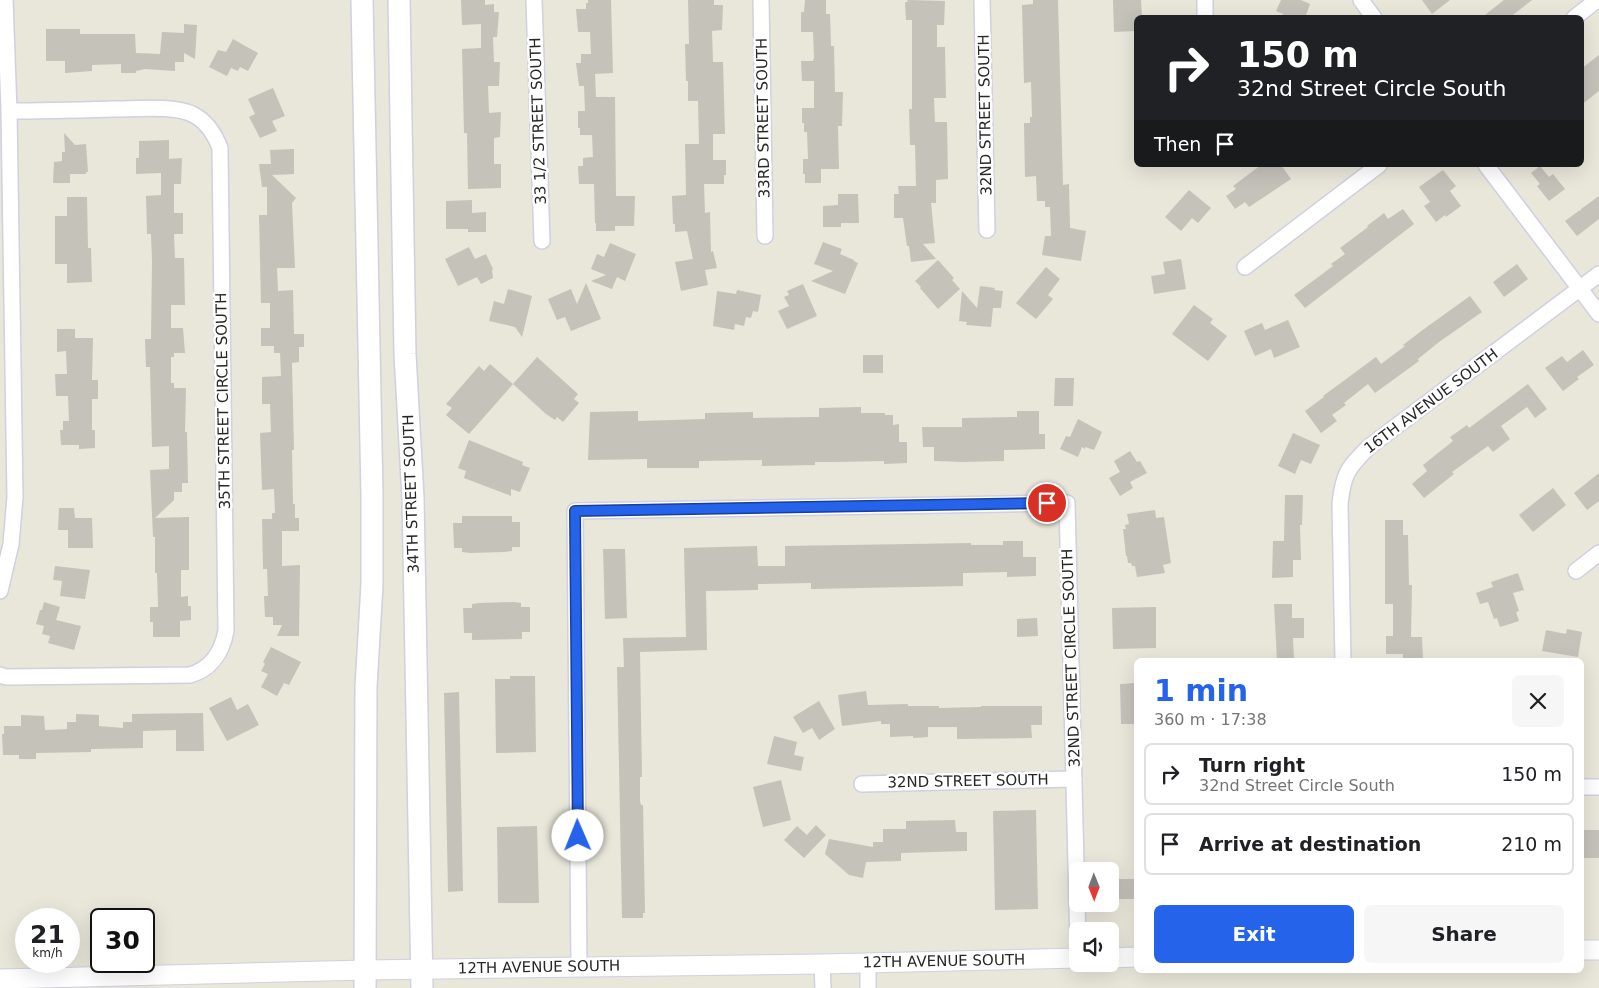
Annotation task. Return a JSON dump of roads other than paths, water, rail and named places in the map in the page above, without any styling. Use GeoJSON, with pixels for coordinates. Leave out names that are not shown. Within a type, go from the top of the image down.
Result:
{"type":"FeatureCollection","features":[{"type":"Feature","properties":{"kind":"main road"},"geometry":{"type":"LineString","coordinates":[[362,0],[372,534],[372,584],[366,687],[365,979]]}},
{"type":"Feature","properties":{"kind":"main road","name":"34TH STREET SOUTH"},"geometry":{"type":"LineString","coordinates":[[399,0],[405,344],[413,498],[422,979]]}},
{"type":"Feature","properties":{"kind":"street"},"geometry":{"type":"LineString","coordinates":[[0,591],[11,544],[15,497],[9,111],[5,0]]}},
{"type":"Feature","properties":{"kind":"street","name":"33 1/2 STREET SOUTH"},"geometry":{"type":"LineString","coordinates":[[534,0],[542,241]]}},
{"type":"Feature","properties":{"kind":"street","name":"33RD STREET SOUTH"},"geometry":{"type":"LineString","coordinates":[[761,0],[765,236]]}},
{"type":"Feature","properties":{"kind":"street","name":"32ND STREET SOUTH"},"geometry":{"type":"LineString","coordinates":[[982,0],[988,230]]}},
{"type":"Feature","properties":{"kind":"street"},"geometry":{"type":"LineString","coordinates":[[1204,0],[1205,15]]}},
{"type":"Feature","properties":{"kind":"street"},"geometry":{"type":"LineString","coordinates":[[1361,0],[1372,15]]}},
{"type":"Feature","properties":{"kind":"street"},"geometry":{"type":"LineString","coordinates":[[1578,15],[1597,0]]}},
{"type":"Feature","properties":{"kind":"street","name":"35TH STREET CIRCLE SOUTH"},"geometry":{"type":"LineString","coordinates":[[0,675],[6,677],[190,675],[202,670],[215,659],[224,644],[226,631],[220,148],[216,138],[203,121],[194,114],[180,111],[150,109],[9,111]]}},
{"type":"Feature","properties":{"kind":"street"},"geometry":{"type":"LineString","coordinates":[[1245,267],[1376,167]]}},
{"type":"Feature","properties":{"kind":"street"},"geometry":{"type":"LineString","coordinates":[[1488,167],[1599,314]]}},
{"type":"Feature","properties":{"kind":"street","name":"16TH AVENUE SOUTH"},"geometry":{"type":"LineString","coordinates":[[1343,658],[1340,504],[1342,484],[1352,463],[1370,446],[1599,274]]}},
{"type":"Feature","properties":{"kind":"street","name":"32ND STREET CIRCLE SOUTH"},"geometry":{"type":"LineString","coordinates":[[579,967],[575,511],[1067,503],[1077,922]]}},
{"type":"Feature","properties":{"kind":"street"},"geometry":{"type":"LineString","coordinates":[[1576,571],[1599,553]]}},
{"type":"Feature","properties":{"kind":"street","name":"32ND STREET SOUTH"},"geometry":{"type":"LineString","coordinates":[[862,784],[1074,779]]}},
{"type":"Feature","properties":{"kind":"street"},"geometry":{"type":"LineString","coordinates":[[1584,787],[1599,787]]}},
{"type":"Feature","properties":{"kind":"street"},"geometry":{"type":"LineString","coordinates":[[1584,950],[1599,950]]}},
{"type":"Feature","properties":{"kind":"street"},"geometry":{"type":"LineString","coordinates":[[1119,958],[1134,957]]}},
{"type":"Feature","properties":{"kind":"street","name":"12TH AVENUE SOUTH"},"geometry":{"type":"LineString","coordinates":[[0,979],[422,979],[579,967],[1069,958]]}},
{"type":"Feature","properties":{"kind":"street"},"geometry":{"type":"LineString","coordinates":[[868,963],[868,988]]}},
{"type":"Feature","properties":{"kind":"street"},"geometry":{"type":"LineString","coordinates":[[822,964],[823,988]]}}]}
